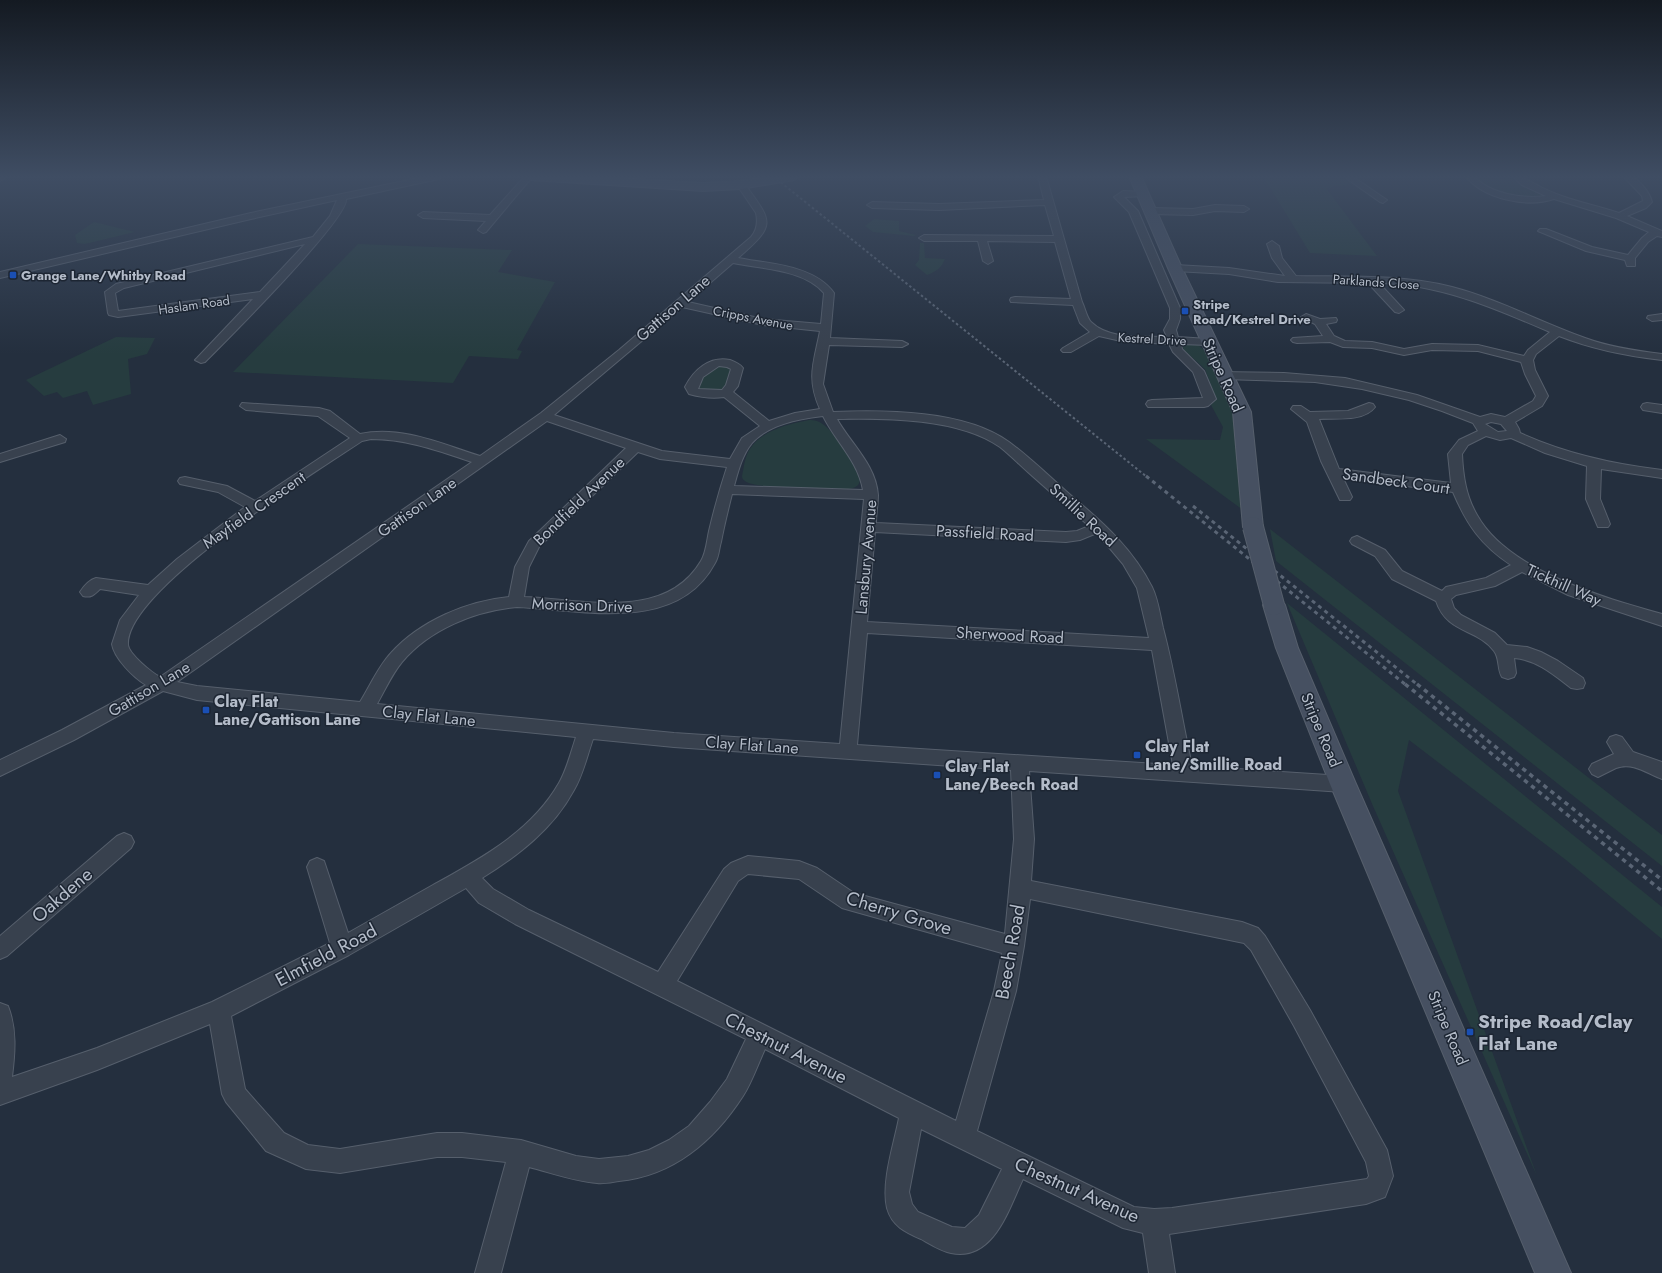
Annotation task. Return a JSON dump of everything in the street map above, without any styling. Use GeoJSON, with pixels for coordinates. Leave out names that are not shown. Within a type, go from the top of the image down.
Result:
{"type":"FeatureCollection","features":[{"type":"Feature","properties":{"kind":"main road","name":"Stripe Road"},"geometry":{"type":"LineString","coordinates":[[1161,235],[1208,342],[1242,412],[1253,527],[1274,605],[1288,648],[1344,784],[1553,1273]]}},
{"type":"Feature","properties":{"kind":"street"},"geometry":{"type":"LineString","coordinates":[[0,266],[149,235]]}},
{"type":"Feature","properties":{"kind":"street"},"geometry":{"type":"LineString","coordinates":[[0,275],[153,235]]}},
{"type":"Feature","properties":{"kind":"street"},"geometry":{"type":"LineString","coordinates":[[201,360],[319,235]]}},
{"type":"Feature","properties":{"kind":"street","name":"Gattison Lane"},"geometry":{"type":"LineString","coordinates":[[0,768],[68,735],[162,684],[482,461],[545,416],[680,303],[757,235]]}},
{"type":"Feature","properties":{"kind":"street","name":"Kestrel Drive"},"geometry":{"type":"LineString","coordinates":[[1059,235],[1077,302],[1085,323],[1098,332],[1121,338],[1208,342]]}},
{"type":"Feature","properties":{"kind":"street"},"geometry":{"type":"LineString","coordinates":[[1144,235],[1175,308],[1175,319],[1170,330],[1172,340],[1181,356],[1198,371],[1210,399],[1204,403],[1152,404]]}},
{"type":"Feature","properties":{"kind":"street"},"geometry":{"type":"LineString","coordinates":[[1559,235],[1589,249],[1630,261],[1645,240],[1654,235]]}},
{"type":"Feature","properties":{"kind":"street"},"geometry":{"type":"LineString","coordinates":[[924,238],[1060,239]]}},
{"type":"Feature","properties":{"kind":"street","name":"Haslam Road"},"geometry":{"type":"LineString","coordinates":[[262,295],[125,314],[113,313],[111,310],[110,292],[120,286],[316,239]]}},
{"type":"Feature","properties":{"kind":"street"},"geometry":{"type":"LineString","coordinates":[[982,239],[988,261]]}},
{"type":"Feature","properties":{"kind":"street"},"geometry":{"type":"LineString","coordinates":[[1272,243],[1276,258],[1293,279]]}},
{"type":"Feature","properties":{"kind":"street","name":"Lansbury Avenue"},"geometry":{"type":"LineString","coordinates":[[730,260],[801,274],[823,285],[829,293],[825,334],[817,378],[818,388],[828,414],[864,469],[871,495],[870,527],[848,750]]}},
{"type":"Feature","properties":{"kind":"street","name":"Parklands Close"},"geometry":{"type":"LineString","coordinates":[[1175,268],[1216,270],[1293,279],[1370,279],[1403,282],[1450,290],[1488,302],[1557,332],[1603,347],[1662,357]]}},
{"type":"Feature","properties":{"kind":"street"},"geometry":{"type":"LineString","coordinates":[[1370,279],[1399,310]]}},
{"type":"Feature","properties":{"kind":"street"},"geometry":{"type":"LineString","coordinates":[[1015,300],[1077,302]]}},
{"type":"Feature","properties":{"kind":"street","name":"Cripps Avenue"},"geometry":{"type":"LineString","coordinates":[[680,303],[763,322],[825,334],[902,344]]}},
{"type":"Feature","properties":{"kind":"street"},"geometry":{"type":"LineString","coordinates":[[1306,317],[1319,322],[1332,320]]}},
{"type":"Feature","properties":{"kind":"street"},"geometry":{"type":"LineString","coordinates":[[1319,322],[1331,339]]}},
{"type":"Feature","properties":{"kind":"street"},"geometry":{"type":"LineString","coordinates":[[1067,350],[1098,332]]}},
{"type":"Feature","properties":{"kind":"street"},"geometry":{"type":"LineString","coordinates":[[1506,422],[1538,403],[1542,396],[1539,388],[1530,375],[1527,360],[1532,352],[1557,332]]}},
{"type":"Feature","properties":{"kind":"street"},"geometry":{"type":"LineString","coordinates":[[1297,340],[1331,339],[1343,344],[1372,345],[1404,352],[1432,347],[1478,348],[1527,360]]}},
{"type":"Feature","properties":{"kind":"street"},"geometry":{"type":"LineString","coordinates":[[1421,340],[1432,347]]}},
{"type":"Feature","properties":{"kind":"street"},"geometry":{"type":"LineString","coordinates":[[1224,375],[1314,379],[1356,384],[1394,392],[1422,400],[1483,426],[1502,436],[1512,434],[1545,449],[1594,464],[1662,474]]}},
{"type":"Feature","properties":{"kind":"street"},"geometry":{"type":"LineString","coordinates":[[726,393],[768,426]]}},
{"type":"Feature","properties":{"kind":"street"},"geometry":{"type":"LineString","coordinates":[[246,406],[319,412],[326,414],[358,438]]}},
{"type":"Feature","properties":{"kind":"street"},"geometry":{"type":"LineString","coordinates":[[1647,407],[1662,409]]}},
{"type":"Feature","properties":{"kind":"street"},"geometry":{"type":"LineString","coordinates":[[1297,409],[1309,416],[1365,410],[1373,422]]}},
{"type":"Feature","properties":{"kind":"street","name":"Morrison Drive"},"geometry":{"type":"LineString","coordinates":[[364,710],[396,658],[432,630],[473,610],[516,602],[626,609],[662,601],[675,595],[695,580],[709,561],[735,464],[741,448],[748,440],[768,426],[828,414]]}},
{"type":"Feature","properties":{"kind":"street","name":"Smillie Road"},"geometry":{"type":"LineString","coordinates":[[828,414],[952,422],[984,433],[1004,444],[1020,457],[1116,544],[1138,573],[1144,588],[1159,644],[1184,773]]}},
{"type":"Feature","properties":{"kind":"street"},"geometry":{"type":"LineString","coordinates":[[545,416],[635,447],[675,458],[735,464]]}},
{"type":"Feature","properties":{"kind":"street","name":"Sandbeck Court"},"geometry":{"type":"LineString","coordinates":[[1309,416],[1345,496]]}},
{"type":"Feature","properties":{"kind":"street"},"geometry":{"type":"LineString","coordinates":[[1483,426],[1482,419],[1491,418],[1506,422],[1513,427],[1514,430],[1512,434]]}},
{"type":"Feature","properties":{"kind":"street","name":"Tickhill Way"},"geometry":{"type":"LineString","coordinates":[[1483,426],[1456,449],[1459,490],[1474,520],[1483,533],[1522,566],[1578,594],[1662,620]]}},
{"type":"Feature","properties":{"kind":"street","name":"Mayfield Crescent"},"geometry":{"type":"LineString","coordinates":[[162,684],[147,678],[123,653],[120,644],[123,629],[149,591],[200,547],[256,507],[358,438],[373,435],[410,438],[482,461]]}},
{"type":"Feature","properties":{"kind":"street"},"geometry":{"type":"LineString","coordinates":[[0,458],[60,439]]}},
{"type":"Feature","properties":{"kind":"street","name":"Bondfield Avenue"},"geometry":{"type":"LineString","coordinates":[[516,602],[519,572],[524,558],[531,546],[635,447]]}},
{"type":"Feature","properties":{"kind":"street"},"geometry":{"type":"LineString","coordinates":[[1594,464],[1593,499],[1602,524]]}},
{"type":"Feature","properties":{"kind":"street","name":"Sandbeck Court"},"geometry":{"type":"LineString","coordinates":[[1334,473],[1424,483],[1459,490]]}},
{"type":"Feature","properties":{"kind":"street"},"geometry":{"type":"LineString","coordinates":[[185,481],[222,489],[256,507]]}},
{"type":"Feature","properties":{"kind":"street"},"geometry":{"type":"LineString","coordinates":[[728,490],[871,495]]}},
{"type":"Feature","properties":{"kind":"street","name":"Passfield Road"},"geometry":{"type":"LineString","coordinates":[[870,527],[1066,537],[1080,535],[1099,527]]}},
{"type":"Feature","properties":{"kind":"street"},"geometry":{"type":"LineString","coordinates":[[1357,541],[1377,551],[1384,557],[1397,575],[1443,598]]}},
{"type":"Feature","properties":{"kind":"street"},"geometry":{"type":"LineString","coordinates":[[1377,551],[1393,546]]}},
{"type":"Feature","properties":{"kind":"street"},"geometry":{"type":"LineString","coordinates":[[1443,598],[1451,592],[1490,582],[1522,566]]}},
{"type":"Feature","properties":{"kind":"street"},"geometry":{"type":"LineString","coordinates":[[88,592],[96,583],[149,591]]}},
{"type":"Feature","properties":{"kind":"street"},"geometry":{"type":"LineString","coordinates":[[1443,598],[1444,606],[1450,614],[1491,638],[1505,651],[1508,673]]}},
{"type":"Feature","properties":{"kind":"street","name":"Sherwood Road"},"geometry":{"type":"LineString","coordinates":[[860,627],[1159,644]]}},
{"type":"Feature","properties":{"kind":"street"},"geometry":{"type":"LineString","coordinates":[[1505,651],[1519,651],[1536,655],[1546,660],[1577,683]]}},
{"type":"Feature","properties":{"kind":"street","name":"Clay Flat Lane"},"geometry":{"type":"LineString","coordinates":[[162,684],[197,693],[674,740],[848,750],[1020,763],[1344,784]]}},
{"type":"Feature","properties":{"kind":"street","name":"Elmfield Road"},"geometry":{"type":"LineString","coordinates":[[0,1093],[97,1059],[219,1010],[342,948],[468,876],[503,854],[526,837],[543,820],[567,786],[587,732]]}},
{"type":"Feature","properties":{"kind":"street"},"geometry":{"type":"LineString","coordinates":[[1616,742],[1628,759]]}},
{"type":"Feature","properties":{"kind":"street"},"geometry":{"type":"LineString","coordinates":[[1598,769],[1618,759],[1628,759],[1648,764],[1662,771]]}},
{"type":"Feature","properties":{"kind":"street","name":"Beech Road"},"geometry":{"type":"LineString","coordinates":[[963,1136],[1005,991],[1014,946],[1021,888],[1024,839],[1020,763]]}},
{"type":"Feature","properties":{"kind":"street","name":"Oakdene"},"geometry":{"type":"LineString","coordinates":[[0,948],[124,842]]}},
{"type":"Feature","properties":{"kind":"street","name":"Cherry Grove"},"geometry":{"type":"LineString","coordinates":[[662,985],[731,875],[738,868],[748,865],[799,870],[810,874],[849,902],[1014,946]]}},
{"type":"Feature","properties":{"kind":"street"},"geometry":{"type":"LineString","coordinates":[[317,867],[342,948]]}},
{"type":"Feature","properties":{"kind":"street","name":"Chestnut Avenue"},"geometry":{"type":"LineString","coordinates":[[468,876],[486,896],[522,917],[662,985],[1017,1164],[1132,1219],[1154,1222],[1180,1220],[1366,1192],[1376,1188],[1381,1176],[1378,1159],[1302,1018],[1258,943],[1251,935],[1021,888]]}},
{"type":"Feature","properties":{"kind":"street"},"geometry":{"type":"LineString","coordinates":[[219,1010],[234,1094],[275,1142],[306,1157],[340,1161],[437,1145],[462,1145],[521,1152],[576,1168],[599,1171],[628,1168],[652,1162],[672,1152],[697,1134],[735,1087],[760,1034]]}},
{"type":"Feature","properties":{"kind":"street"},"geometry":{"type":"LineString","coordinates":[[0,1014],[3,1024],[4,1053],[0,1083]]}},
{"type":"Feature","properties":{"kind":"street"},"geometry":{"type":"LineString","coordinates":[[912,1112],[897,1192],[900,1209],[909,1221],[951,1240],[966,1241],[978,1235],[988,1224],[1017,1164]]}},
{"type":"Feature","properties":{"kind":"street"},"geometry":{"type":"LineString","coordinates":[[488,1273],[521,1152]]}},
{"type":"Feature","properties":{"kind":"street"},"geometry":{"type":"LineString","coordinates":[[1154,1222],[1162,1273]]}},
{"type":"Feature","properties":{"kind":"green space"},"geometry":{"type":"Polygon","coordinates":[[[75,235],[121,235],[85,244],[77,243],[75,235]]]}},
{"type":"Feature","properties":{"kind":"green space"},"geometry":{"type":"Polygon","coordinates":[[[1299,235],[1362,235],[1377,256],[1310,253],[1299,235]]]}},
{"type":"Feature","properties":{"kind":"green space"},"geometry":{"type":"Polygon","coordinates":[[[920,243],[924,243],[925,258],[945,259],[938,269],[927,275],[915,265],[919,260],[920,243]]]}},
{"type":"Feature","properties":{"kind":"green space"},"geometry":{"type":"Polygon","coordinates":[[[358,244],[512,250],[498,272],[555,282],[517,350],[522,351],[518,359],[469,356],[453,383],[233,372],[358,244]]]}},
{"type":"Feature","properties":{"kind":"green space"},"geometry":{"type":"Polygon","coordinates":[[[116,337],[155,338],[147,354],[128,359],[131,394],[93,405],[87,391],[63,398],[57,392],[44,396],[26,380],[116,337]]]}},
{"type":"Feature","properties":{"kind":"green space"},"geometry":{"type":"Polygon","coordinates":[[[1188,343],[1198,345],[1204,350],[1216,370],[1234,410],[1243,510],[1146,439],[1220,440],[1223,427],[1211,405],[1216,399],[1205,369],[1184,350],[1182,345],[1188,343]]]}},
{"type":"Feature","properties":{"kind":"green space"},"geometry":{"type":"Polygon","coordinates":[[[711,364],[733,365],[730,390],[700,393],[693,382],[711,364]]]}},
{"type":"Feature","properties":{"kind":"green space"},"geometry":{"type":"Polygon","coordinates":[[[809,420],[817,421],[829,429],[849,454],[859,473],[860,481],[857,486],[848,489],[832,488],[832,490],[800,489],[759,485],[750,483],[742,478],[748,452],[755,442],[776,429],[809,420]]]}},
{"type":"Feature","properties":{"kind":"green space"},"geometry":{"type":"Polygon","coordinates":[[[1270,529],[1662,835],[1662,866],[1276,561],[1270,529]]]}},
{"type":"Feature","properties":{"kind":"green space"},"geometry":{"type":"Polygon","coordinates":[[[1287,603],[1662,907],[1662,939],[1566,860],[1409,740],[1398,791],[1537,1176],[1373,806],[1287,603]]]}},
{"type":"Feature","properties":{"kind":"railway"},"geometry":{"type":"LineString","coordinates":[[847,235],[1147,477]]}},
{"type":"Feature","properties":{"kind":"railway"},"geometry":{"type":"LineString","coordinates":[[1146,476],[1406,685]]}},
{"type":"Feature","properties":{"kind":"railway"},"geometry":{"type":"LineString","coordinates":[[1193,506],[1418,685]]}},
{"type":"Feature","properties":{"kind":"railway"},"geometry":{"type":"LineString","coordinates":[[1405,684],[1662,891]]}},
{"type":"Feature","properties":{"kind":"railway"},"geometry":{"type":"LineString","coordinates":[[1417,684],[1662,880]]}},
{"type":"Feature","properties":{"kind":"place","name":"Grange Lane/Whitby Road"},"geometry":{"type":"Point","coordinates":[13,275]}},
{"type":"Feature","properties":{"kind":"place","name":"Stripe Road/Kestrel Drive"},"geometry":{"type":"Point","coordinates":[1185,311]}},
{"type":"Feature","properties":{"kind":"place","name":"Clay Flat Lane/Gattison Lane"},"geometry":{"type":"Point","coordinates":[206,710]}},
{"type":"Feature","properties":{"kind":"place","name":"Clay Flat Lane/Smillie Road"},"geometry":{"type":"Point","coordinates":[1137,755]}},
{"type":"Feature","properties":{"kind":"place","name":"Clay Flat Lane/Beech Road"},"geometry":{"type":"Point","coordinates":[937,775]}},
{"type":"Feature","properties":{"kind":"place","name":"Stripe Road/Clay Flat Lane"},"geometry":{"type":"Point","coordinates":[1470,1032]}}]}
